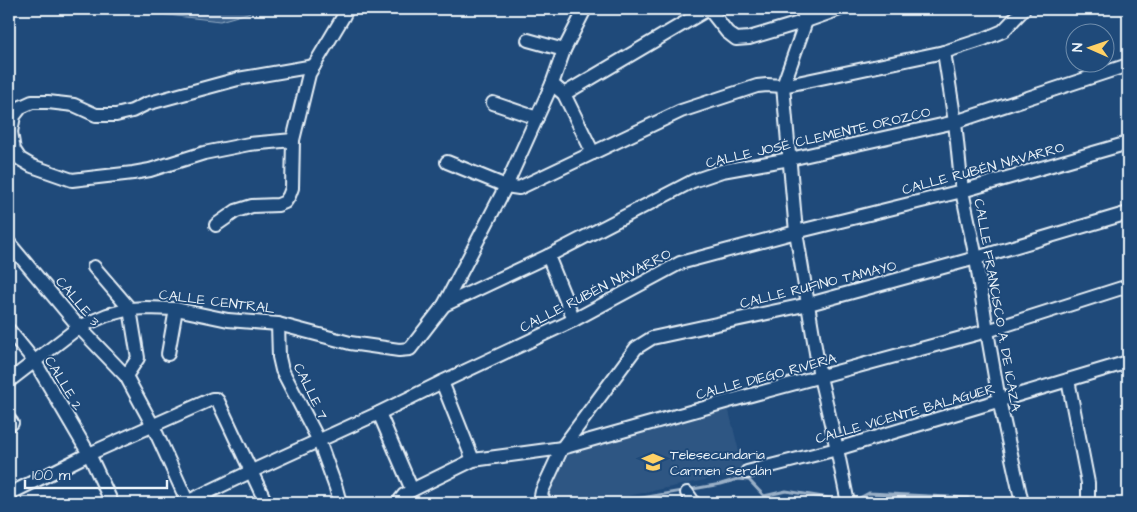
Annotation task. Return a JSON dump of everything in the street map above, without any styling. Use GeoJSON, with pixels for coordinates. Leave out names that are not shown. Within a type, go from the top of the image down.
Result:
{"type":"FeatureCollection","features":[{"type":"Feature","properties":{"kind":"street"},"geometry":{"type":"LineString","coordinates":[[216,225],[236,211],[252,206],[278,204],[285,202],[289,196],[292,188],[293,140],[309,74],[347,9]]}},
{"type":"Feature","properties":{"kind":"street"},"geometry":{"type":"LineString","coordinates":[[444,305],[506,186],[552,84],[564,50],[585,9]]}},
{"type":"Feature","properties":{"kind":"street"},"geometry":{"type":"LineString","coordinates":[[564,94],[709,9],[726,32],[736,39],[749,38],[804,15],[840,9]]}},
{"type":"Feature","properties":{"kind":"street"},"geometry":{"type":"LineString","coordinates":[[447,162],[506,186],[519,188],[681,111],[757,86],[783,86],[944,52],[1003,31],[1024,9]]}},
{"type":"Feature","properties":{"kind":"street"},"geometry":{"type":"LineString","coordinates":[[804,15],[783,86],[796,232],[820,377],[848,503]]}},
{"type":"Feature","properties":{"kind":"street"},"geometry":{"type":"LineString","coordinates":[[528,40],[564,50]]}},
{"type":"Feature","properties":{"kind":"street","name":"CALLE FRANCISCO A. DE ICAZA"},"geometry":{"type":"LineString","coordinates":[[944,52],[955,122],[962,191],[976,258],[999,400],[1022,503]]}},
{"type":"Feature","properties":{"kind":"street","name":"CALLE JOSÉ CLEMENTE OROZCO"},"geometry":{"type":"LineString","coordinates":[[444,305],[548,256],[693,181],[722,171],[790,159],[955,122],[1128,65]]}},
{"type":"Feature","properties":{"kind":"street"},"geometry":{"type":"LineString","coordinates":[[293,140],[249,144],[204,153],[133,174],[72,180],[32,166],[20,159],[14,150],[10,132],[14,116],[21,107],[32,102],[74,105],[96,115],[116,115],[132,111],[146,104],[238,80],[314,66]]}},
{"type":"Feature","properties":{"kind":"street"},"geometry":{"type":"LineString","coordinates":[[552,84],[564,94],[593,153]]}},
{"type":"Feature","properties":{"kind":"street"},"geometry":{"type":"LineString","coordinates":[[494,103],[537,118]]}},
{"type":"Feature","properties":{"kind":"street","name":"CALLE RUBÉN NAVARRO"},"geometry":{"type":"LineString","coordinates":[[187,503],[574,320],[680,263],[962,191],[1128,143]]}},
{"type":"Feature","properties":{"kind":"street","name":"CALLE RUFINO TAMAYO"},"geometry":{"type":"LineString","coordinates":[[546,503],[541,496],[542,491],[562,448],[636,348],[652,338],[809,304],[976,258],[1128,213]]}},
{"type":"Feature","properties":{"kind":"street","name":"CALLE 3"},"geometry":{"type":"LineString","coordinates":[[9,243],[79,327],[126,376],[153,426],[187,503]]}},
{"type":"Feature","properties":{"kind":"street"},"geometry":{"type":"LineString","coordinates":[[548,256],[574,320]]}},
{"type":"Feature","properties":{"kind":"street"},"geometry":{"type":"LineString","coordinates":[[94,267],[130,309],[138,358],[126,376]]}},
{"type":"Feature","properties":{"kind":"street","name":"CALLE DIEGO RIVERA"},"geometry":{"type":"LineString","coordinates":[[412,490],[473,460],[562,448],[987,330],[1128,286]]}},
{"type":"Feature","properties":{"kind":"street","name":"CALLE CENTRAL"},"geometry":{"type":"LineString","coordinates":[[9,381],[79,327],[107,315],[130,309],[176,309],[228,320],[278,324],[350,343],[399,350],[410,349],[444,305]]}},
{"type":"Feature","properties":{"kind":"street"},"geometry":{"type":"LineString","coordinates":[[168,354],[176,309]]}},
{"type":"Feature","properties":{"kind":"street","name":"CALLE 7"},"geometry":{"type":"LineString","coordinates":[[278,324],[279,357],[282,370],[319,441],[340,503]]}},
{"type":"Feature","properties":{"kind":"street","name":"CALLE 2"},"geometry":{"type":"LineString","coordinates":[[9,330],[35,362],[89,454],[112,503]]}},
{"type":"Feature","properties":{"kind":"street","name":"CALLE VICENTE BALAGUER"},"geometry":{"type":"LineString","coordinates":[[747,472],[837,449],[1128,362]]}},
{"type":"Feature","properties":{"kind":"street"},"geometry":{"type":"LineString","coordinates":[[1068,380],[1088,483],[1088,503]]}},
{"type":"Feature","properties":{"kind":"street"},"geometry":{"type":"LineString","coordinates":[[442,382],[473,460]]}},
{"type":"Feature","properties":{"kind":"street"},"geometry":{"type":"LineString","coordinates":[[9,494],[89,454],[212,399],[216,399],[266,503]]}},
{"type":"Feature","properties":{"kind":"street"},"geometry":{"type":"LineString","coordinates":[[380,413],[412,490],[404,495],[400,503]]}},
{"type":"Feature","properties":{"kind":"shaded area"},"geometry":{"type":"Polygon","coordinates":[[[116,9],[262,9],[220,21],[116,9]]]}},
{"type":"Feature","properties":{"kind":"shaded area","name":"Telesecundaria Carmen Serdán"},"geometry":{"type":"Polygon","coordinates":[[[728,407],[744,472],[594,503],[553,503],[547,494],[570,452],[728,407]]]}},
{"type":"Feature","properties":{"kind":"waterway"},"geometry":{"type":"LineString","coordinates":[[614,503],[721,484],[738,479],[749,480],[764,496],[786,491],[845,503]]}},
{"type":"Feature","properties":{"kind":"waterway"},"geometry":{"type":"LineString","coordinates":[[850,503],[869,493],[968,498],[927,498],[869,493]]}},
{"type":"Feature","properties":{"kind":"waterway"},"geometry":{"type":"LineString","coordinates":[[382,503],[396,501]]}},
{"type":"Feature","properties":{"kind":"place","name":"Telesecundaria Carmen Serdán"},"geometry":{"type":"Point","coordinates":[653,462]}}]}
